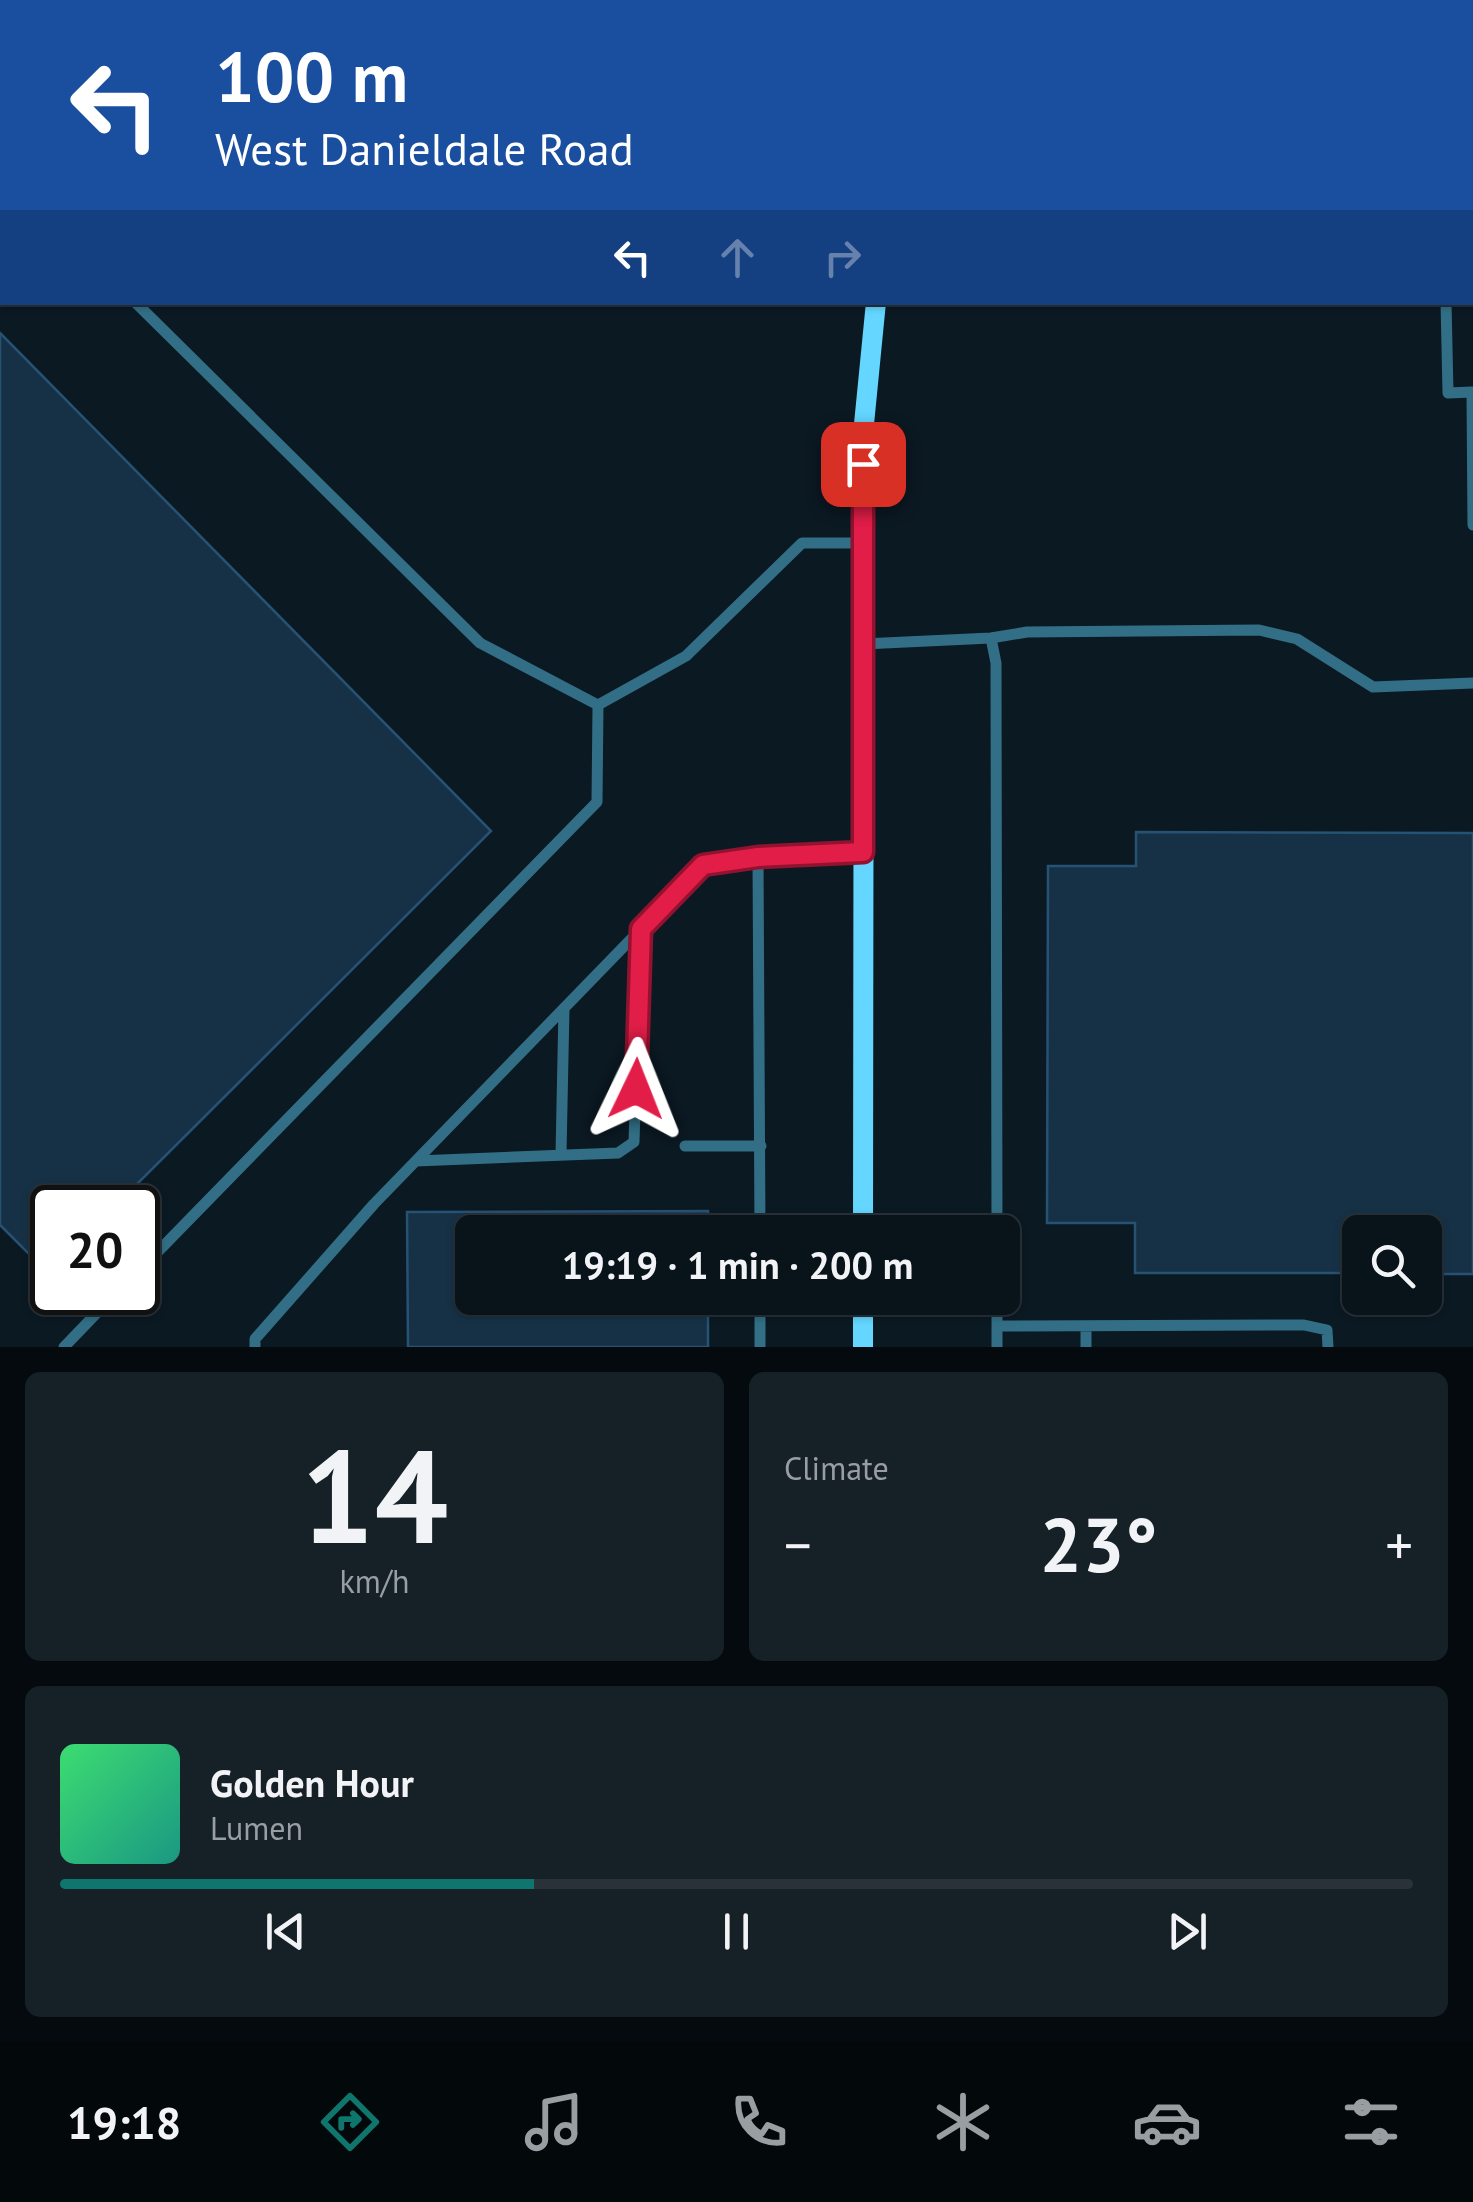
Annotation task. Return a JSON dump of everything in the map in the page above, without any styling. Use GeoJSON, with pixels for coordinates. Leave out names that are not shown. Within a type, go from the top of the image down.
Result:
{"type":"FeatureCollection","features":[{"type":"Feature","properties":{"kind":"main road"},"geometry":{"type":"LineString","coordinates":[[863,1215],[864,424],[876,305]]}},
{"type":"Feature","properties":{"kind":"main road"},"geometry":{"type":"LineString","coordinates":[[863,1315],[863,1347]]}},
{"type":"Feature","properties":{"kind":"lane"},"geometry":{"type":"LineString","coordinates":[[138,305],[480,643],[598,705]]}},
{"type":"Feature","properties":{"kind":"lane"},"geometry":{"type":"LineString","coordinates":[[1446,305],[1448,393],[1472,392],[1473,525]]}},
{"type":"Feature","properties":{"kind":"lane"},"geometry":{"type":"LineString","coordinates":[[598,705],[686,656],[802,543],[863,543]]}},
{"type":"Feature","properties":{"kind":"lane"},"geometry":{"type":"LineString","coordinates":[[863,644],[991,638],[1027,632],[1259,630],[1297,639],[1373,688],[1473,683]]}},
{"type":"Feature","properties":{"kind":"lane"},"geometry":{"type":"LineString","coordinates":[[991,638],[996,663],[997,1215]]}},
{"type":"Feature","properties":{"kind":"lane"},"geometry":{"type":"LineString","coordinates":[[160,1250],[598,802],[598,705]]}},
{"type":"Feature","properties":{"kind":"lane"},"geometry":{"type":"LineString","coordinates":[[255,1347],[255,1339],[416,1161],[703,865],[758,857],[863,852]]}},
{"type":"Feature","properties":{"kind":"lane"},"geometry":{"type":"LineString","coordinates":[[758,857],[760,1215]]}},
{"type":"Feature","properties":{"kind":"lane"},"geometry":{"type":"LineString","coordinates":[[416,1161],[618,1152],[634,1142],[641,929]]}},
{"type":"Feature","properties":{"kind":"lane"},"geometry":{"type":"LineString","coordinates":[[561,1154],[564,1008]]}},
{"type":"Feature","properties":{"kind":"lane"},"geometry":{"type":"LineString","coordinates":[[685,1146],[761,1146]]}},
{"type":"Feature","properties":{"kind":"lane"},"geometry":{"type":"LineString","coordinates":[[64,1347],[95,1315]]}},
{"type":"Feature","properties":{"kind":"lane"},"geometry":{"type":"LineString","coordinates":[[760,1315],[760,1347]]}},
{"type":"Feature","properties":{"kind":"lane"},"geometry":{"type":"LineString","coordinates":[[997,1315],[997,1347]]}},
{"type":"Feature","properties":{"kind":"lane"},"geometry":{"type":"LineString","coordinates":[[997,1326],[1316,1326],[1327,1330],[1328,1347]]}},
{"type":"Feature","properties":{"kind":"lane"},"geometry":{"type":"LineString","coordinates":[[1086,1326],[1086,1347]]}},
{"type":"Feature","properties":{"kind":"building"},"geometry":{"type":"Polygon","coordinates":[[[0,333],[491,831],[136,1185],[30,1185],[30,1255],[0,1225],[0,333]]]}},
{"type":"Feature","properties":{"kind":"building"},"geometry":{"type":"Polygon","coordinates":[[[1136,832],[1473,833],[1473,1274],[1442,1274],[1442,1215],[1342,1215],[1342,1273],[1135,1273],[1135,1223],[1047,1223],[1048,866],[1136,866],[1136,832]]]}},
{"type":"Feature","properties":{"kind":"building"},"geometry":{"type":"Polygon","coordinates":[[[708,1211],[708,1215],[455,1215],[455,1315],[708,1315],[708,1347],[408,1347],[407,1212],[708,1211]]]}},
{"type":"Feature","properties":{"kind":"route"},"geometry":{"type":"LineString","coordinates":[[636,1089],[641,929],[703,865],[758,857],[863,852],[863,464]]}}]}
